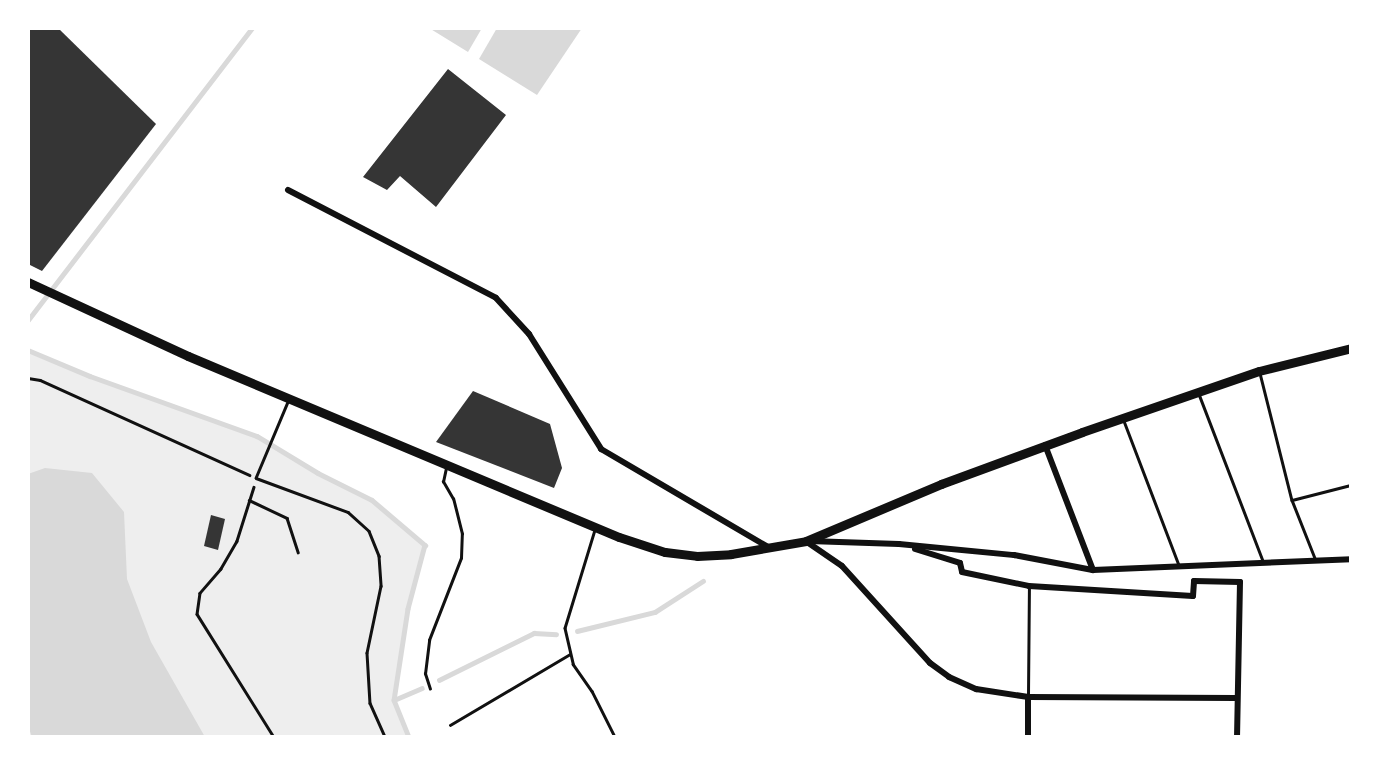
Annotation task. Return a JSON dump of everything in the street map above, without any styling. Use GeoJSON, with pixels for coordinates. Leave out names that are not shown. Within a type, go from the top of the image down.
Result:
{"type":"FeatureCollection","features":[{"type":"Feature","properties":{"kind":"main road"},"geometry":{"type":"LineString","coordinates":[[29,283],[289,399],[634,543],[681,555],[711,556],[806,541],[941,484],[1045,445],[1259,371],[1351,348]]}},
{"type":"Feature","properties":{"kind":"street"},"geometry":{"type":"LineString","coordinates":[[288,190],[496,298],[529,334],[601,449],[768,547]]}},
{"type":"Feature","properties":{"kind":"street"},"geometry":{"type":"LineString","coordinates":[[1045,445],[1093,570]]}},
{"type":"Feature","properties":{"kind":"street"},"geometry":{"type":"LineString","coordinates":[[806,541],[899,544],[1014,555],[1093,570],[1351,559]]}},
{"type":"Feature","properties":{"kind":"street"},"geometry":{"type":"LineString","coordinates":[[806,541],[842,566],[913,647],[949,677],[976,689],[1028,697],[1236,698]]}},
{"type":"Feature","properties":{"kind":"street"},"geometry":{"type":"LineString","coordinates":[[899,544],[960,563],[962,572],[1029,586],[1193,596],[1194,581],[1240,582],[1237,737]]}},
{"type":"Feature","properties":{"kind":"street"},"geometry":{"type":"LineString","coordinates":[[1028,697],[1028,737]]}},
{"type":"Feature","properties":{"kind":"lane"},"geometry":{"type":"LineString","coordinates":[[1259,371],[1292,500],[1316,561]]}},
{"type":"Feature","properties":{"kind":"lane"},"geometry":{"type":"LineString","coordinates":[[1198,391],[1264,562]]}},
{"type":"Feature","properties":{"kind":"lane"},"geometry":{"type":"LineString","coordinates":[[289,399],[256,478],[348,512],[369,531],[379,556],[381,586],[367,653],[370,703],[385,737]]}},
{"type":"Feature","properties":{"kind":"lane"},"geometry":{"type":"LineString","coordinates":[[1123,418],[1180,567]]}},
{"type":"Feature","properties":{"kind":"lane"},"geometry":{"type":"LineString","coordinates":[[430,689],[425,674],[429,640],[461,558],[462,534],[453,499],[443,482],[446,464]]}},
{"type":"Feature","properties":{"kind":"lane"},"geometry":{"type":"LineString","coordinates":[[1292,500],[1351,485]]}},
{"type":"Feature","properties":{"kind":"lane"},"geometry":{"type":"LineString","coordinates":[[596,527],[565,628],[573,664],[592,691],[615,737]]}},
{"type":"Feature","properties":{"kind":"lane"},"geometry":{"type":"LineString","coordinates":[[1028,697],[1029,586]]}},
{"type":"Feature","properties":{"kind":"lane"},"geometry":{"type":"LineString","coordinates":[[450,725],[570,654]]}},
{"type":"Feature","properties":{"kind":"path"},"geometry":{"type":"LineString","coordinates":[[28,379],[40,380],[198,454],[256,478],[237,541],[221,569],[200,593],[197,614],[274,737]]}},
{"type":"Feature","properties":{"kind":"path"},"geometry":{"type":"LineString","coordinates":[[249,500],[287,518],[298,552]]}},
{"type":"Feature","properties":{"kind":"shaded area"},"geometry":{"type":"Polygon","coordinates":[[[429,28],[482,28],[468,52],[429,28]]]}},
{"type":"Feature","properties":{"kind":"shaded area"},"geometry":{"type":"Polygon","coordinates":[[[497,28],[582,28],[537,95],[479,59],[497,28]]]}},
{"type":"Feature","properties":{"kind":"shaded area"},"geometry":{"type":"Polygon","coordinates":[[[28,350],[90,376],[257,436],[318,473],[372,500],[425,545],[408,609],[394,700],[409,737],[28,737],[28,350]]]}},
{"type":"Feature","properties":{"kind":"shaded area"},"geometry":{"type":"Polygon","coordinates":[[[45,468],[92,473],[124,512],[127,579],[151,642],[205,737],[32,737],[28,726],[28,474],[45,468]]]}},
{"type":"Feature","properties":{"kind":"building"},"geometry":{"type":"Polygon","coordinates":[[[28,28],[58,28],[156,124],[42,271],[28,264],[28,28]]]}},
{"type":"Feature","properties":{"kind":"building"},"geometry":{"type":"Polygon","coordinates":[[[448,69],[506,115],[436,207],[400,176],[387,190],[363,177],[448,69]]]}},
{"type":"Feature","properties":{"kind":"building"},"geometry":{"type":"Polygon","coordinates":[[[473,391],[550,424],[562,468],[554,488],[436,442],[473,391]]]}},
{"type":"Feature","properties":{"kind":"building"},"geometry":{"type":"Polygon","coordinates":[[[211,515],[225,519],[218,550],[204,546],[211,515]]]}},
{"type":"Feature","properties":{"kind":"waterway"},"geometry":{"type":"LineString","coordinates":[[28,320],[252,28]]}},
{"type":"Feature","properties":{"kind":"waterway"},"geometry":{"type":"LineString","coordinates":[[28,350],[90,376],[257,436],[318,473],[372,500],[425,545],[408,609],[394,700],[409,737]]}},
{"type":"Feature","properties":{"kind":"waterway"},"geometry":{"type":"LineString","coordinates":[[577,631],[655,612],[703,581]]}},
{"type":"Feature","properties":{"kind":"waterway"},"geometry":{"type":"LineString","coordinates":[[439,680],[534,633],[556,634]]}},
{"type":"Feature","properties":{"kind":"waterway"},"geometry":{"type":"LineString","coordinates":[[394,700],[422,688]]}}]}
